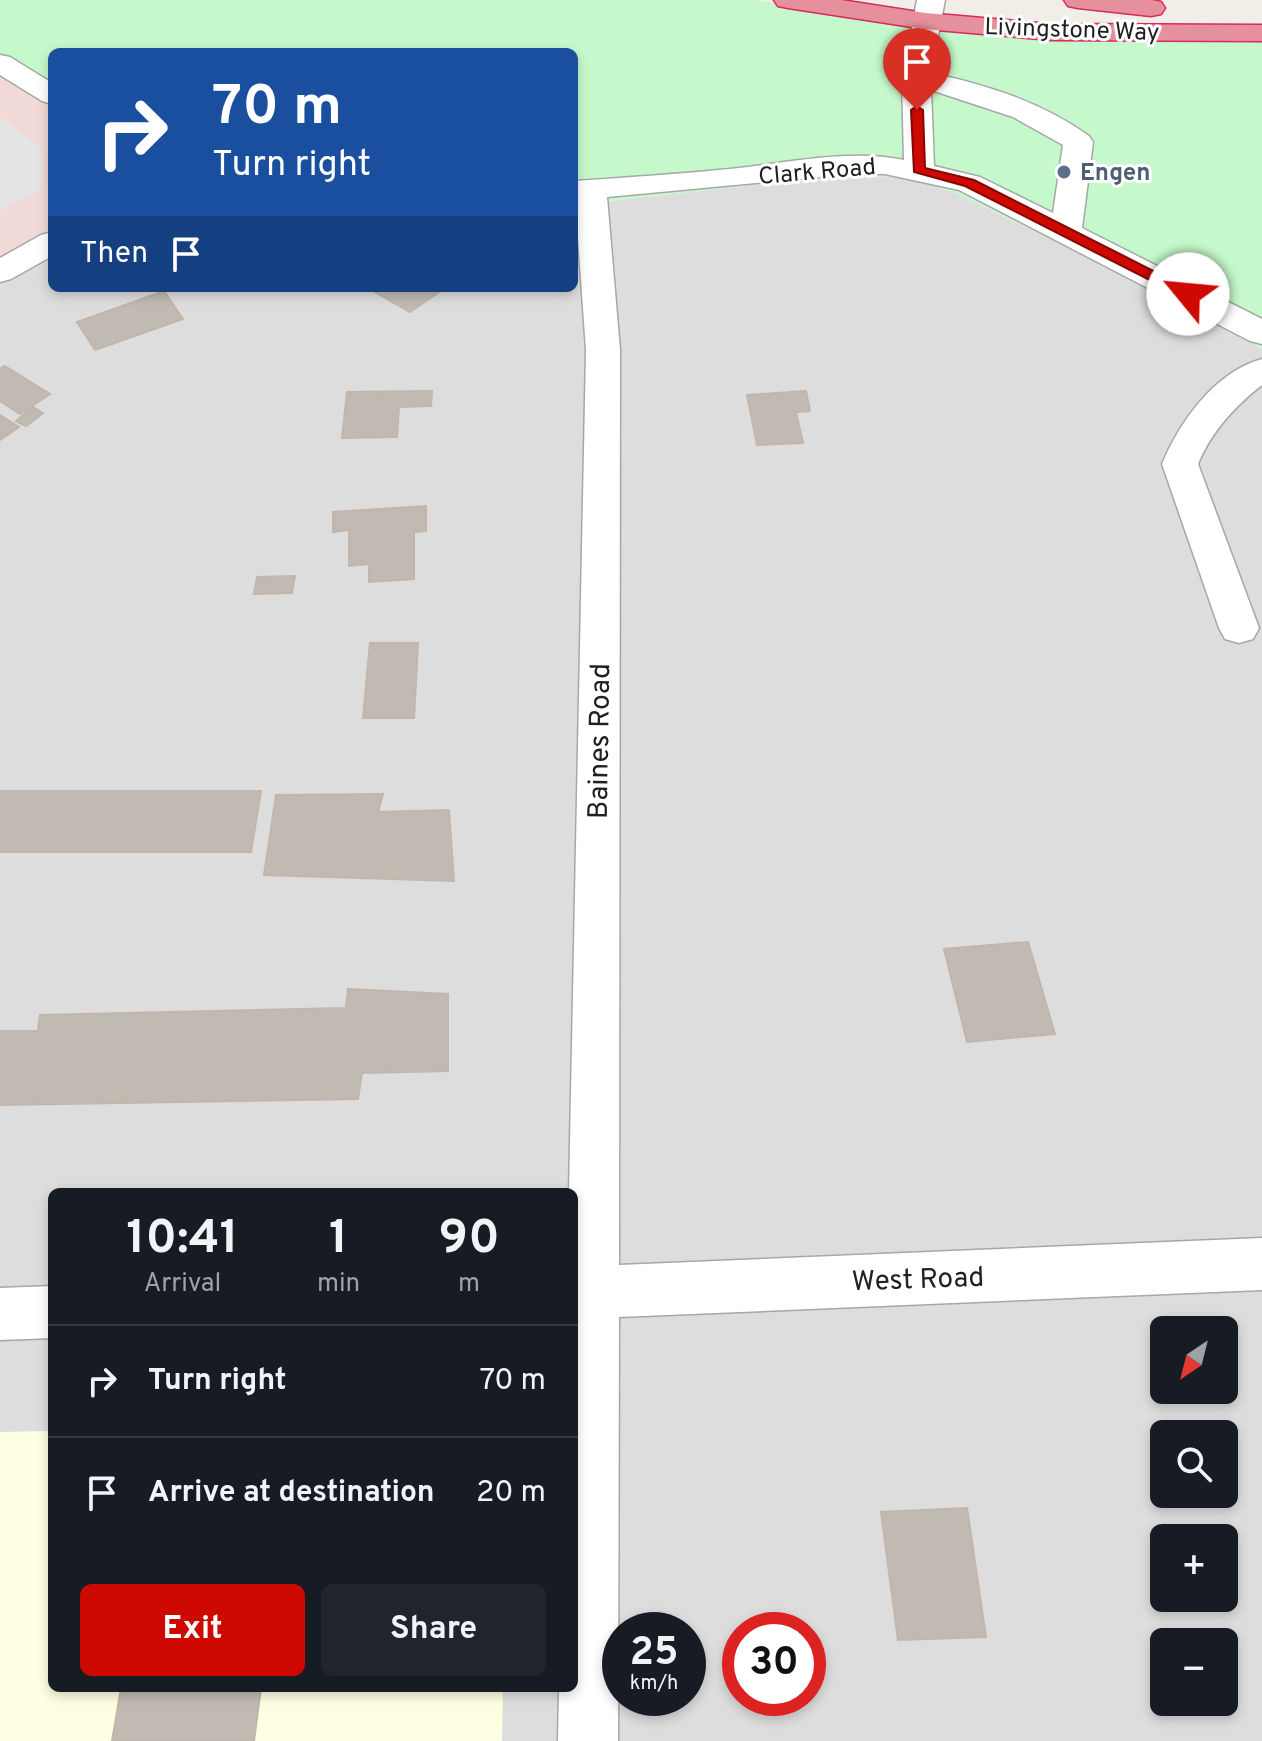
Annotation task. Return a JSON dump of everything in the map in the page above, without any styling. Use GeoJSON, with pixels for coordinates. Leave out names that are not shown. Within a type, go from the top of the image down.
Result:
{"type":"FeatureCollection","features":[{"type":"Feature","properties":{"kind":"highway","name":"Livingstone Way"},"geometry":{"type":"LineString","coordinates":[[788,0],[928,11],[1051,32],[1262,33]]}},
{"type":"Feature","properties":{"kind":"highway","name":"Livingstone Way"},"geometry":{"type":"LineString","coordinates":[[1078,0],[1262,24]]}},
{"type":"Feature","properties":{"kind":"street"},"geometry":{"type":"LineString","coordinates":[[919,170],[916,79],[928,11]]}},
{"type":"Feature","properties":{"kind":"street"},"geometry":{"type":"LineString","coordinates":[[0,63],[48,93]]}},
{"type":"Feature","properties":{"kind":"street"},"geometry":{"type":"LineString","coordinates":[[916,79],[952,85],[1059,126],[1078,142],[1066,231]]}},
{"type":"Feature","properties":{"kind":"street","name":"Clark Road"},"geometry":{"type":"LineString","coordinates":[[583,190],[851,165],[885,165],[919,170],[969,183],[1262,333]]}},
{"type":"Feature","properties":{"kind":"street","name":"Baines Road"},"geometry":{"type":"LineString","coordinates":[[583,190],[603,350],[582,1293],[588,1741]]}},
{"type":"Feature","properties":{"kind":"street"},"geometry":{"type":"LineString","coordinates":[[0,272],[48,244]]}},
{"type":"Feature","properties":{"kind":"street"},"geometry":{"type":"LineString","coordinates":[[1239,628],[1180,464],[1185,447],[1204,423],[1243,381],[1262,370]]}},
{"type":"Feature","properties":{"kind":"street","name":"West Road"},"geometry":{"type":"LineString","coordinates":[[582,1293],[1262,1264]]}},
{"type":"Feature","properties":{"kind":"street"},"geometry":{"type":"LineString","coordinates":[[0,1314],[48,1312]]}},
{"type":"Feature","properties":{"kind":"shaded area"},"geometry":{"type":"Polygon","coordinates":[[[0,63],[48,93],[48,244],[0,272],[0,63]]]}},
{"type":"Feature","properties":{"kind":"shaded area"},"geometry":{"type":"Polygon","coordinates":[[[0,117],[42,148],[42,188],[0,211],[0,117]]]}},
{"type":"Feature","properties":{"kind":"shaded area"},"geometry":{"type":"Polygon","coordinates":[[[903,176],[955,193],[1118,272],[1262,349],[1262,1741],[0,1741],[0,273],[48,244],[48,292],[578,292],[578,205],[781,182],[903,176]]]}},
{"type":"Feature","properties":{"kind":"shaded area"},"geometry":{"type":"Polygon","coordinates":[[[48,1431],[48,1692],[503,1692],[502,1741],[0,1741],[0,1432],[48,1431]]]}},
{"type":"Feature","properties":{"kind":"green space"},"geometry":{"type":"Polygon","coordinates":[[[0,0],[756,0],[925,28],[1262,36],[1262,349],[1118,272],[955,193],[903,176],[781,182],[578,205],[578,48],[48,48],[48,93],[0,63],[0,0]]]}},
{"type":"Feature","properties":{"kind":"building"},"geometry":{"type":"Polygon","coordinates":[[[161,292],[165,292],[183,319],[95,350],[77,322],[161,292]]]}},
{"type":"Feature","properties":{"kind":"building"},"geometry":{"type":"Polygon","coordinates":[[[375,292],[439,292],[410,312],[375,292]]]}},
{"type":"Feature","properties":{"kind":"building"},"geometry":{"type":"Polygon","coordinates":[[[5,366],[50,394],[20,414],[0,401],[0,369],[5,366]]]}},
{"type":"Feature","properties":{"kind":"building"},"geometry":{"type":"Polygon","coordinates":[[[432,391],[431,406],[399,407],[397,437],[342,438],[347,392],[432,391]]]}},
{"type":"Feature","properties":{"kind":"building"},"geometry":{"type":"Polygon","coordinates":[[[806,391],[810,411],[796,412],[803,443],[757,445],[747,395],[806,391]]]}},
{"type":"Feature","properties":{"kind":"building"},"geometry":{"type":"Polygon","coordinates":[[[33,407],[43,413],[26,426],[16,421],[33,407]]]}},
{"type":"Feature","properties":{"kind":"building"},"geometry":{"type":"Polygon","coordinates":[[[0,415],[19,427],[0,440],[0,415]]]}},
{"type":"Feature","properties":{"kind":"building"},"geometry":{"type":"Polygon","coordinates":[[[426,506],[426,531],[414,532],[414,579],[369,582],[369,564],[349,566],[349,530],[333,532],[333,512],[426,506]]]}},
{"type":"Feature","properties":{"kind":"building"},"geometry":{"type":"Polygon","coordinates":[[[295,576],[292,593],[254,594],[257,577],[295,576]]]}},
{"type":"Feature","properties":{"kind":"building"},"geometry":{"type":"Polygon","coordinates":[[[370,643],[418,643],[414,718],[363,718],[370,643]]]}},
{"type":"Feature","properties":{"kind":"building"},"geometry":{"type":"Polygon","coordinates":[[[0,791],[261,791],[251,852],[0,852],[0,791]]]}},
{"type":"Feature","properties":{"kind":"building"},"geometry":{"type":"Polygon","coordinates":[[[383,794],[378,812],[449,810],[454,881],[264,875],[276,795],[383,794]]]}},
{"type":"Feature","properties":{"kind":"building"},"geometry":{"type":"Polygon","coordinates":[[[1028,942],[1055,1034],[967,1042],[944,949],[1028,942]]]}},
{"type":"Feature","properties":{"kind":"building"},"geometry":{"type":"Polygon","coordinates":[[[348,989],[448,994],[448,1071],[362,1073],[358,1099],[0,1105],[0,1031],[38,1031],[40,1015],[346,1008],[348,989]]]}},
{"type":"Feature","properties":{"kind":"building"},"geometry":{"type":"Polygon","coordinates":[[[967,1508],[986,1637],[898,1640],[881,1512],[967,1508]]]}},
{"type":"Feature","properties":{"kind":"building"},"geometry":{"type":"Polygon","coordinates":[[[120,1692],[260,1692],[254,1741],[112,1741],[120,1692]]]}},
{"type":"Feature","properties":{"kind":"place","name":"Engen"},"geometry":{"type":"Point","coordinates":[1064,172]}},
{"type":"Feature","properties":{"kind":"route"},"geometry":{"type":"LineString","coordinates":[[917,110],[919,170],[969,183],[1188,294]]}}]}
